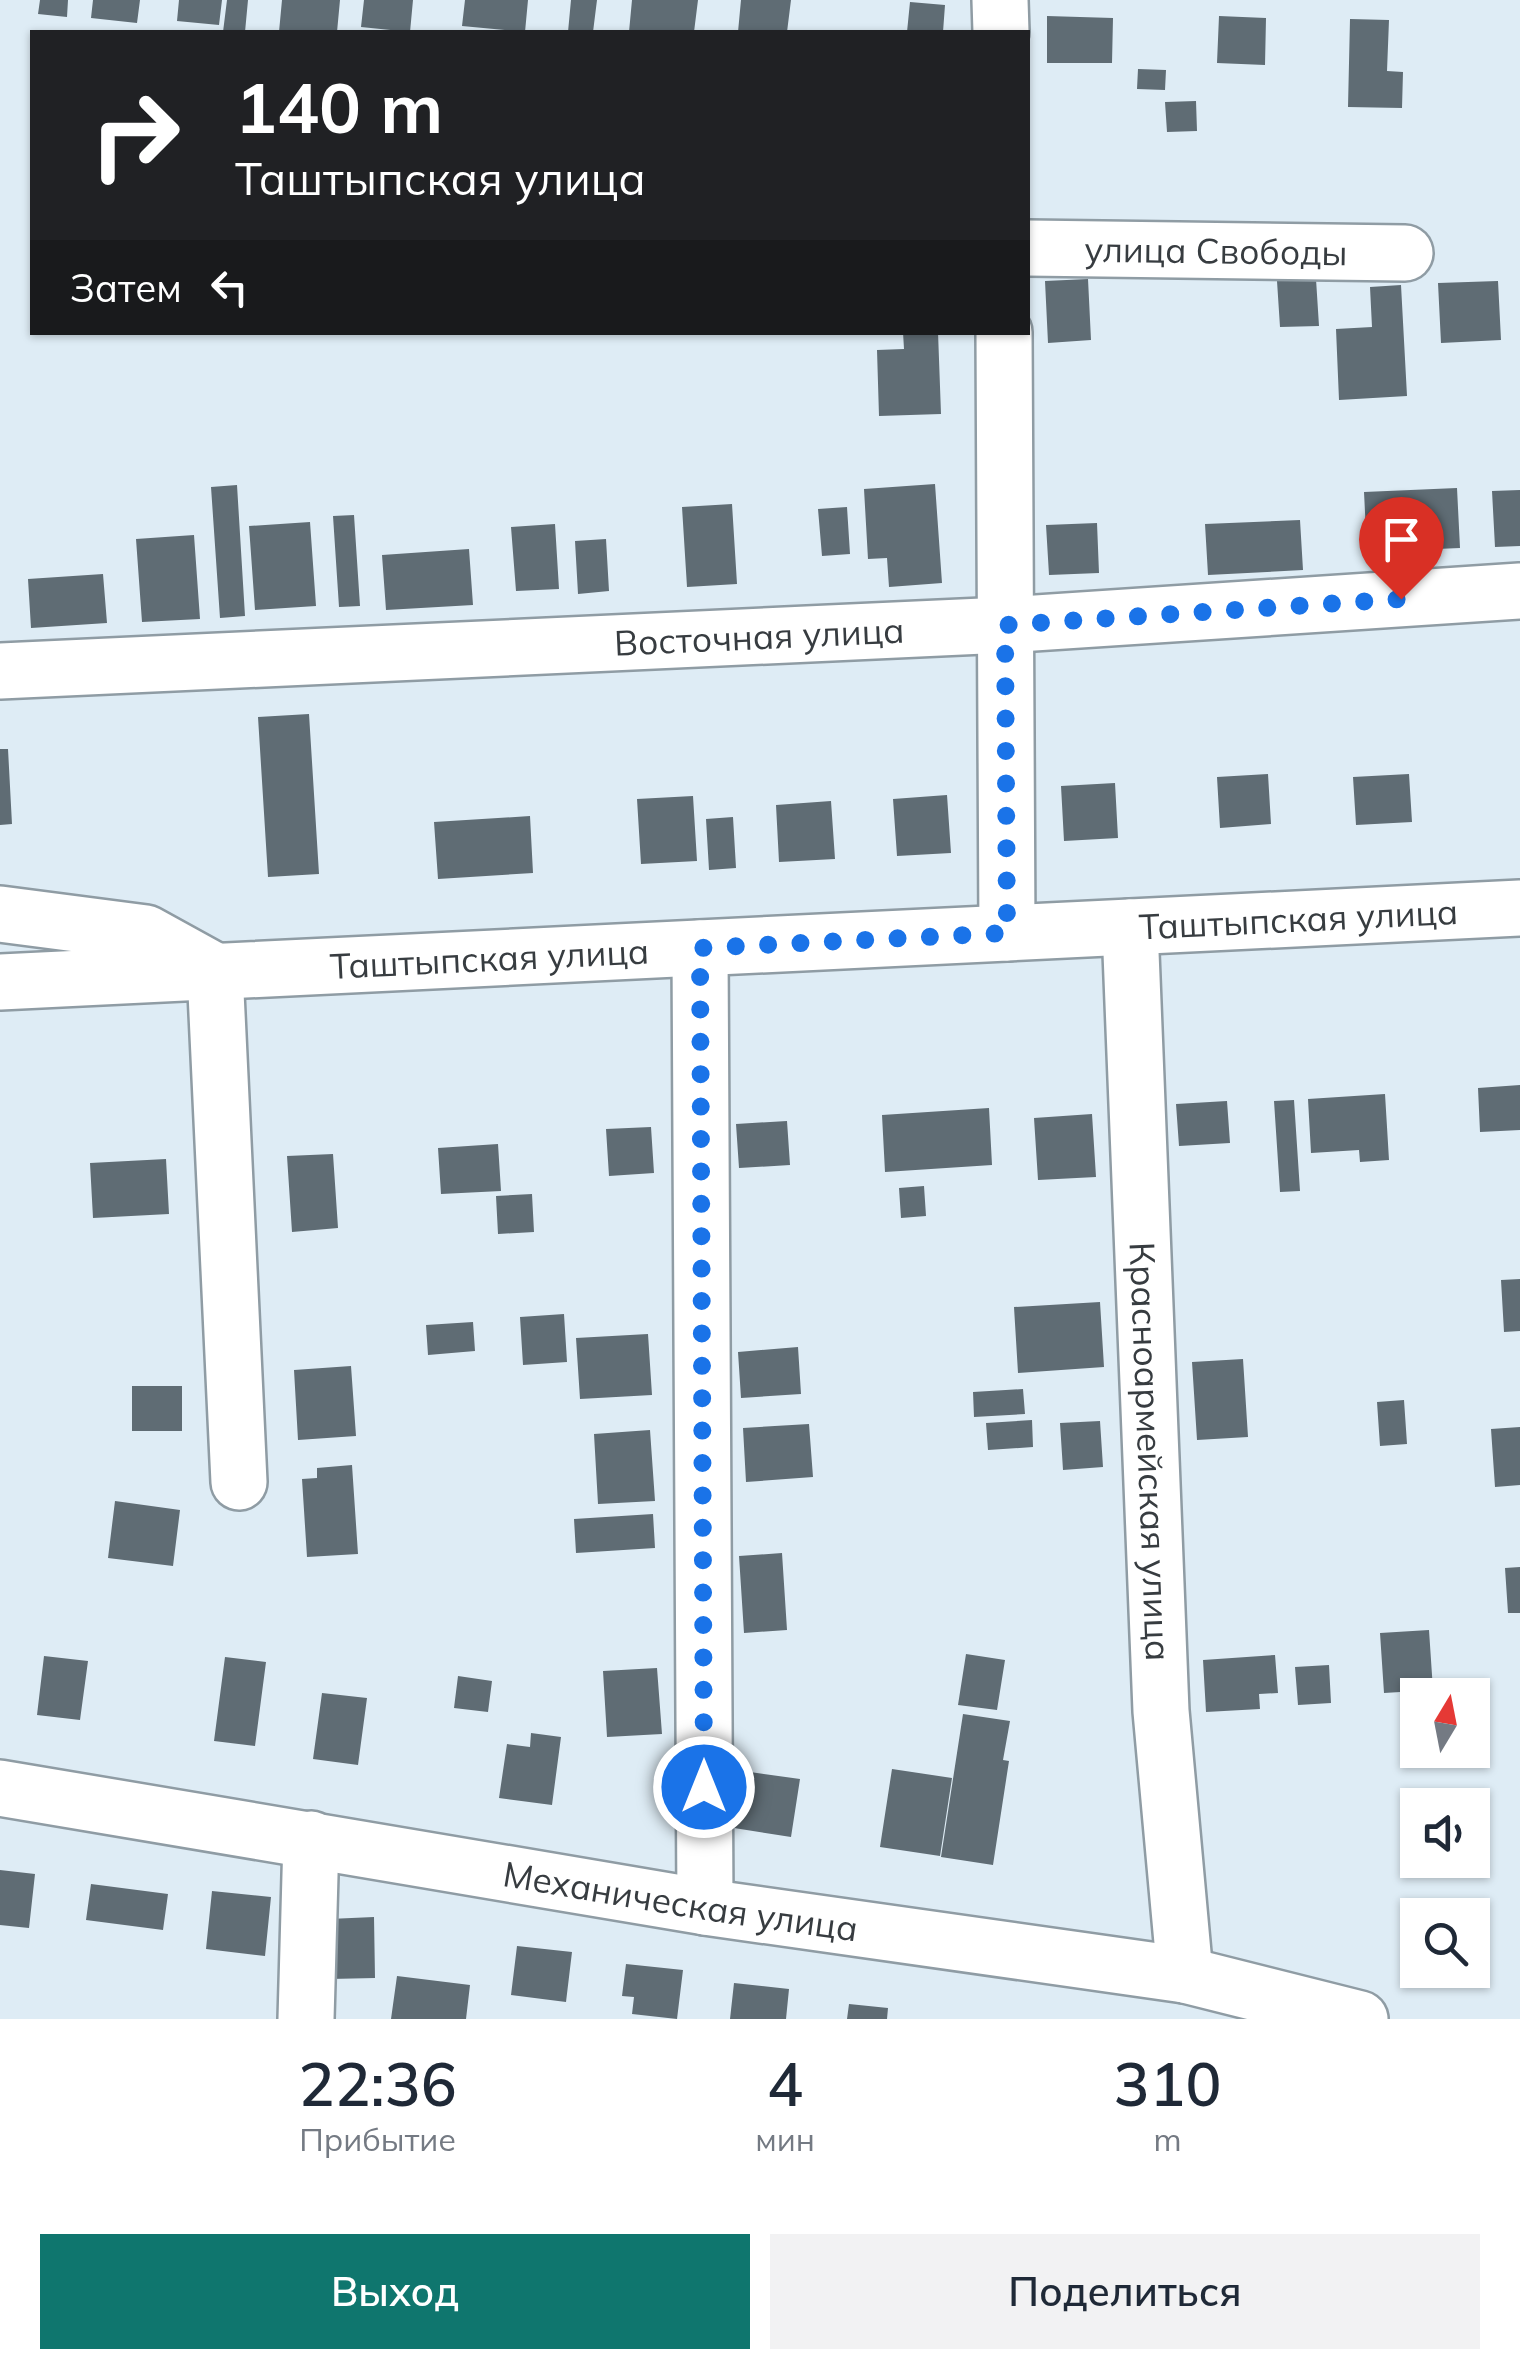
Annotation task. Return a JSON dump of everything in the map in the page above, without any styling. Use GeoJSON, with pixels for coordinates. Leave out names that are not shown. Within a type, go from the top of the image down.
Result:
{"type":"FeatureCollection","features":[{"type":"Feature","properties":{"kind":"street"},"geometry":{"type":"LineString","coordinates":[[1000,0],[1001,30]]}},
{"type":"Feature","properties":{"kind":"street","name":"улица Свободы"},"geometry":{"type":"LineString","coordinates":[[1030,248],[1404,253]]}},
{"type":"Feature","properties":{"kind":"street"},"geometry":{"type":"LineString","coordinates":[[1004,335],[1007,933]]}},
{"type":"Feature","properties":{"kind":"street","name":"Восточная улица"},"geometry":{"type":"LineString","coordinates":[[0,671],[1005,625],[1520,591]]}},
{"type":"Feature","properties":{"kind":"street","name":"Таштыпская улица"},"geometry":{"type":"LineString","coordinates":[[0,982],[1520,908]]}},
{"type":"Feature","properties":{"kind":"street"},"geometry":{"type":"LineString","coordinates":[[0,914],[146,933],[215,971],[239,1482]]}},
{"type":"Feature","properties":{"kind":"street","name":"Красноармейская улица"},"geometry":{"type":"LineString","coordinates":[[1130,927],[1161,1712],[1185,1975]]}},
{"type":"Feature","properties":{"kind":"street"},"geometry":{"type":"LineString","coordinates":[[700,948],[704,1907]]}},
{"type":"Feature","properties":{"kind":"street","name":"Механическая улица"},"geometry":{"type":"LineString","coordinates":[[0,1788],[704,1907],[1185,1975],[1360,2019]]}},
{"type":"Feature","properties":{"kind":"street"},"geometry":{"type":"LineString","coordinates":[[306,2019],[311,1839]]}},
{"type":"Feature","properties":{"kind":"building"},"geometry":{"type":"Polygon","coordinates":[[[40,0],[68,0],[67,17],[38,14],[40,0]]]}},
{"type":"Feature","properties":{"kind":"building"},"geometry":{"type":"Polygon","coordinates":[[[93,0],[140,0],[137,23],[91,18],[93,0]]]}},
{"type":"Feature","properties":{"kind":"building"},"geometry":{"type":"Polygon","coordinates":[[[179,0],[222,0],[219,25],[177,21],[179,0]]]}},
{"type":"Feature","properties":{"kind":"building"},"geometry":{"type":"Polygon","coordinates":[[[227,0],[248,0],[245,30],[223,30],[227,0]]]}},
{"type":"Feature","properties":{"kind":"building"},"geometry":{"type":"Polygon","coordinates":[[[282,0],[340,0],[337,30],[279,30],[282,0]]]}},
{"type":"Feature","properties":{"kind":"building"},"geometry":{"type":"Polygon","coordinates":[[[364,0],[413,0],[410,30],[361,27],[364,0]]]}},
{"type":"Feature","properties":{"kind":"building"},"geometry":{"type":"Polygon","coordinates":[[[465,0],[528,0],[525,30],[462,26],[465,0]]]}},
{"type":"Feature","properties":{"kind":"building"},"geometry":{"type":"Polygon","coordinates":[[[571,0],[597,0],[593,30],[568,30],[571,0]]]}},
{"type":"Feature","properties":{"kind":"building"},"geometry":{"type":"Polygon","coordinates":[[[632,0],[698,0],[694,30],[629,30],[632,0]]]}},
{"type":"Feature","properties":{"kind":"building"},"geometry":{"type":"Polygon","coordinates":[[[741,0],[791,0],[787,30],[738,30],[741,0]]]}},
{"type":"Feature","properties":{"kind":"building"},"geometry":{"type":"Polygon","coordinates":[[[910,2],[945,5],[943,30],[907,30],[910,2]]]}},
{"type":"Feature","properties":{"kind":"building"},"geometry":{"type":"Polygon","coordinates":[[[1047,16],[1113,18],[1112,63],[1047,63],[1047,16]]]}},
{"type":"Feature","properties":{"kind":"building"},"geometry":{"type":"Polygon","coordinates":[[[1219,16],[1266,18],[1265,65],[1217,63],[1219,16]]]}},
{"type":"Feature","properties":{"kind":"building"},"geometry":{"type":"Polygon","coordinates":[[[1350,19],[1389,20],[1387,71],[1403,72],[1402,108],[1348,107],[1350,19]]]}},
{"type":"Feature","properties":{"kind":"building"},"geometry":{"type":"Polygon","coordinates":[[[1138,69],[1166,70],[1165,90],[1137,89],[1138,69]]]}},
{"type":"Feature","properties":{"kind":"building"},"geometry":{"type":"Polygon","coordinates":[[[1196,101],[1197,131],[1167,132],[1165,102],[1196,101]]]}},
{"type":"Feature","properties":{"kind":"building"},"geometry":{"type":"Polygon","coordinates":[[[1088,279],[1091,340],[1048,343],[1045,281],[1088,279]]]}},
{"type":"Feature","properties":{"kind":"building"},"geometry":{"type":"Polygon","coordinates":[[[1316,279],[1319,326],[1280,327],[1277,281],[1316,279]]]}},
{"type":"Feature","properties":{"kind":"building"},"geometry":{"type":"Polygon","coordinates":[[[1498,281],[1501,340],[1441,343],[1438,283],[1498,281]]]}},
{"type":"Feature","properties":{"kind":"building"},"geometry":{"type":"Polygon","coordinates":[[[1401,285],[1407,396],[1339,400],[1336,329],[1372,327],[1370,287],[1401,285]]]}},
{"type":"Feature","properties":{"kind":"building"},"geometry":{"type":"Polygon","coordinates":[[[903,335],[938,335],[941,414],[879,416],[877,350],[904,349],[903,335]]]}},
{"type":"Feature","properties":{"kind":"building"},"geometry":{"type":"Polygon","coordinates":[[[935,484],[942,583],[889,587],[887,558],[868,559],[864,489],[935,484]]]}},
{"type":"Feature","properties":{"kind":"building"},"geometry":{"type":"Polygon","coordinates":[[[237,485],[245,616],[220,618],[211,487],[237,485]]]}},
{"type":"Feature","properties":{"kind":"building"},"geometry":{"type":"Polygon","coordinates":[[[1457,488],[1460,548],[1367,552],[1364,492],[1457,488]]]}},
{"type":"Feature","properties":{"kind":"building"},"geometry":{"type":"Polygon","coordinates":[[[1520,490],[1520,546],[1495,547],[1492,491],[1520,490]]]}},
{"type":"Feature","properties":{"kind":"building"},"geometry":{"type":"Polygon","coordinates":[[[732,504],[737,584],[687,587],[682,507],[732,504]]]}},
{"type":"Feature","properties":{"kind":"building"},"geometry":{"type":"Polygon","coordinates":[[[847,507],[850,554],[822,556],[818,509],[847,507]]]}},
{"type":"Feature","properties":{"kind":"building"},"geometry":{"type":"Polygon","coordinates":[[[354,515],[360,606],[339,607],[333,516],[354,515]]]}},
{"type":"Feature","properties":{"kind":"building"},"geometry":{"type":"Polygon","coordinates":[[[1300,520],[1303,570],[1208,575],[1205,524],[1300,520]]]}},
{"type":"Feature","properties":{"kind":"building"},"geometry":{"type":"Polygon","coordinates":[[[310,522],[316,606],[255,610],[249,526],[310,522]]]}},
{"type":"Feature","properties":{"kind":"building"},"geometry":{"type":"Polygon","coordinates":[[[1097,523],[1099,573],[1049,575],[1046,525],[1097,523]]]}},
{"type":"Feature","properties":{"kind":"building"},"geometry":{"type":"Polygon","coordinates":[[[555,524],[559,589],[516,591],[511,527],[555,524]]]}},
{"type":"Feature","properties":{"kind":"building"},"geometry":{"type":"Polygon","coordinates":[[[194,535],[200,619],[142,622],[136,539],[194,535]]]}},
{"type":"Feature","properties":{"kind":"building"},"geometry":{"type":"Polygon","coordinates":[[[606,539],[609,591],[578,594],[575,541],[606,539]]]}},
{"type":"Feature","properties":{"kind":"building"},"geometry":{"type":"Polygon","coordinates":[[[469,549],[473,605],[386,610],[382,555],[469,549]]]}},
{"type":"Feature","properties":{"kind":"building"},"geometry":{"type":"Polygon","coordinates":[[[103,574],[107,623],[31,628],[28,579],[103,574]]]}},
{"type":"Feature","properties":{"kind":"building"},"geometry":{"type":"Polygon","coordinates":[[[309,714],[319,874],[268,877],[258,717],[309,714]]]}},
{"type":"Feature","properties":{"kind":"building"},"geometry":{"type":"Polygon","coordinates":[[[0,749],[8,749],[12,824],[0,825],[0,749]]]}},
{"type":"Feature","properties":{"kind":"building"},"geometry":{"type":"Polygon","coordinates":[[[1268,774],[1271,824],[1220,828],[1217,777],[1268,774]]]}},
{"type":"Feature","properties":{"kind":"building"},"geometry":{"type":"Polygon","coordinates":[[[1409,774],[1412,822],[1356,825],[1353,777],[1409,774]]]}},
{"type":"Feature","properties":{"kind":"building"},"geometry":{"type":"Polygon","coordinates":[[[1115,783],[1118,838],[1064,841],[1061,786],[1115,783]]]}},
{"type":"Feature","properties":{"kind":"building"},"geometry":{"type":"Polygon","coordinates":[[[947,795],[951,853],[897,856],[893,799],[947,795]]]}},
{"type":"Feature","properties":{"kind":"building"},"geometry":{"type":"Polygon","coordinates":[[[693,796],[697,861],[641,864],[637,799],[693,796]]]}},
{"type":"Feature","properties":{"kind":"building"},"geometry":{"type":"Polygon","coordinates":[[[831,801],[835,859],[779,862],[776,805],[831,801]]]}},
{"type":"Feature","properties":{"kind":"building"},"geometry":{"type":"Polygon","coordinates":[[[530,816],[533,873],[438,879],[434,822],[530,816]]]}},
{"type":"Feature","properties":{"kind":"building"},"geometry":{"type":"Polygon","coordinates":[[[733,817],[736,868],[709,870],[706,819],[733,817]]]}},
{"type":"Feature","properties":{"kind":"building"},"geometry":{"type":"Polygon","coordinates":[[[1520,1085],[1520,1130],[1480,1132],[1478,1088],[1520,1085]]]}},
{"type":"Feature","properties":{"kind":"building"},"geometry":{"type":"Polygon","coordinates":[[[1385,1094],[1389,1160],[1360,1162],[1359,1150],[1311,1153],[1308,1099],[1385,1094]]]}},
{"type":"Feature","properties":{"kind":"building"},"geometry":{"type":"Polygon","coordinates":[[[1294,1100],[1300,1191],[1280,1192],[1274,1101],[1294,1100]]]}},
{"type":"Feature","properties":{"kind":"building"},"geometry":{"type":"Polygon","coordinates":[[[1227,1101],[1230,1143],[1179,1146],[1176,1104],[1227,1101]]]}},
{"type":"Feature","properties":{"kind":"building"},"geometry":{"type":"Polygon","coordinates":[[[989,1108],[992,1165],[885,1172],[882,1115],[989,1108]]]}},
{"type":"Feature","properties":{"kind":"building"},"geometry":{"type":"Polygon","coordinates":[[[1092,1114],[1096,1177],[1038,1180],[1034,1118],[1092,1114]]]}},
{"type":"Feature","properties":{"kind":"building"},"geometry":{"type":"Polygon","coordinates":[[[787,1121],[790,1165],[739,1168],[736,1124],[787,1121]]]}},
{"type":"Feature","properties":{"kind":"building"},"geometry":{"type":"Polygon","coordinates":[[[651,1127],[654,1173],[609,1176],[606,1129],[651,1127]]]}},
{"type":"Feature","properties":{"kind":"building"},"geometry":{"type":"Polygon","coordinates":[[[498,1144],[501,1191],[441,1194],[438,1148],[498,1144]]]}},
{"type":"Feature","properties":{"kind":"building"},"geometry":{"type":"Polygon","coordinates":[[[333,1154],[338,1228],[292,1232],[287,1156],[333,1154]]]}},
{"type":"Feature","properties":{"kind":"building"},"geometry":{"type":"Polygon","coordinates":[[[166,1159],[169,1214],[93,1218],[90,1163],[166,1159]]]}},
{"type":"Feature","properties":{"kind":"building"},"geometry":{"type":"Polygon","coordinates":[[[924,1186],[926,1216],[901,1218],[899,1188],[924,1186]]]}},
{"type":"Feature","properties":{"kind":"building"},"geometry":{"type":"Polygon","coordinates":[[[532,1194],[534,1232],[498,1234],[496,1196],[532,1194]]]}},
{"type":"Feature","properties":{"kind":"building"},"geometry":{"type":"Polygon","coordinates":[[[1520,1279],[1520,1331],[1504,1332],[1501,1280],[1520,1279]]]}},
{"type":"Feature","properties":{"kind":"building"},"geometry":{"type":"Polygon","coordinates":[[[1100,1302],[1104,1367],[1018,1373],[1014,1307],[1100,1302]]]}},
{"type":"Feature","properties":{"kind":"building"},"geometry":{"type":"Polygon","coordinates":[[[564,1314],[567,1362],[523,1365],[520,1317],[564,1314]]]}},
{"type":"Feature","properties":{"kind":"building"},"geometry":{"type":"Polygon","coordinates":[[[473,1322],[475,1351],[428,1355],[426,1325],[473,1322]]]}},
{"type":"Feature","properties":{"kind":"building"},"geometry":{"type":"Polygon","coordinates":[[[648,1334],[652,1395],[580,1399],[576,1338],[648,1334]]]}},
{"type":"Feature","properties":{"kind":"building"},"geometry":{"type":"Polygon","coordinates":[[[798,1347],[801,1394],[741,1398],[738,1352],[798,1347]]]}},
{"type":"Feature","properties":{"kind":"building"},"geometry":{"type":"Polygon","coordinates":[[[1243,1359],[1248,1437],[1197,1440],[1192,1362],[1243,1359]]]}},
{"type":"Feature","properties":{"kind":"building"},"geometry":{"type":"Polygon","coordinates":[[[351,1366],[356,1436],[298,1440],[294,1370],[351,1366]]]}},
{"type":"Feature","properties":{"kind":"building"},"geometry":{"type":"Polygon","coordinates":[[[132,1386],[182,1386],[182,1431],[132,1431],[132,1386]]]}},
{"type":"Feature","properties":{"kind":"building"},"geometry":{"type":"Polygon","coordinates":[[[1023,1389],[1025,1414],[974,1417],[973,1392],[1023,1389]]]}},
{"type":"Feature","properties":{"kind":"building"},"geometry":{"type":"Polygon","coordinates":[[[1404,1400],[1407,1444],[1380,1446],[1377,1402],[1404,1400]]]}},
{"type":"Feature","properties":{"kind":"building"},"geometry":{"type":"Polygon","coordinates":[[[1032,1420],[1033,1447],[988,1450],[986,1423],[1032,1420]]]}},
{"type":"Feature","properties":{"kind":"building"},"geometry":{"type":"Polygon","coordinates":[[[1100,1421],[1103,1467],[1063,1470],[1060,1423],[1100,1421]]]}},
{"type":"Feature","properties":{"kind":"building"},"geometry":{"type":"Polygon","coordinates":[[[809,1424],[813,1477],[746,1482],[743,1428],[809,1424]]]}},
{"type":"Feature","properties":{"kind":"building"},"geometry":{"type":"Polygon","coordinates":[[[1520,1427],[1520,1485],[1495,1487],[1491,1429],[1520,1427]]]}},
{"type":"Feature","properties":{"kind":"building"},"geometry":{"type":"Polygon","coordinates":[[[650,1430],[655,1501],[598,1504],[594,1434],[650,1430]]]}},
{"type":"Feature","properties":{"kind":"building"},"geometry":{"type":"Polygon","coordinates":[[[352,1465],[358,1554],[307,1557],[302,1479],[317,1478],[317,1468],[352,1465]]]}},
{"type":"Feature","properties":{"kind":"building"},"geometry":{"type":"Polygon","coordinates":[[[115,1501],[180,1510],[173,1566],[108,1558],[115,1501]]]}},
{"type":"Feature","properties":{"kind":"building"},"geometry":{"type":"Polygon","coordinates":[[[653,1514],[655,1548],[576,1553],[574,1519],[653,1514]]]}},
{"type":"Feature","properties":{"kind":"building"},"geometry":{"type":"Polygon","coordinates":[[[782,1553],[787,1630],[744,1633],[739,1556],[782,1553]]]}},
{"type":"Feature","properties":{"kind":"building"},"geometry":{"type":"Polygon","coordinates":[[[1520,1567],[1520,1613],[1508,1613],[1505,1568],[1520,1567]]]}},
{"type":"Feature","properties":{"kind":"building"},"geometry":{"type":"Polygon","coordinates":[[[1429,1630],[1432,1678],[1400,1678],[1400,1692],[1384,1693],[1380,1633],[1429,1630]]]}},
{"type":"Feature","properties":{"kind":"building"},"geometry":{"type":"Polygon","coordinates":[[[966,1654],[1005,1660],[997,1710],[958,1705],[966,1654]]]}},
{"type":"Feature","properties":{"kind":"building"},"geometry":{"type":"Polygon","coordinates":[[[1275,1655],[1278,1693],[1259,1694],[1260,1709],[1206,1712],[1203,1660],[1275,1655]]]}},
{"type":"Feature","properties":{"kind":"building"},"geometry":{"type":"Polygon","coordinates":[[[44,1656],[88,1661],[80,1720],[37,1715],[44,1656]]]}},
{"type":"Feature","properties":{"kind":"building"},"geometry":{"type":"Polygon","coordinates":[[[225,1657],[266,1662],[255,1746],[214,1741],[225,1657]]]}},
{"type":"Feature","properties":{"kind":"building"},"geometry":{"type":"Polygon","coordinates":[[[1329,1665],[1331,1703],[1298,1705],[1295,1667],[1329,1665]]]}},
{"type":"Feature","properties":{"kind":"building"},"geometry":{"type":"Polygon","coordinates":[[[657,1668],[662,1734],[607,1737],[603,1671],[657,1668]]]}},
{"type":"Feature","properties":{"kind":"building"},"geometry":{"type":"Polygon","coordinates":[[[458,1676],[492,1681],[488,1712],[454,1708],[458,1676]]]}},
{"type":"Feature","properties":{"kind":"building"},"geometry":{"type":"Polygon","coordinates":[[[322,1693],[367,1698],[358,1765],[313,1759],[322,1693]]]}},
{"type":"Feature","properties":{"kind":"building"},"geometry":{"type":"Polygon","coordinates":[[[963,1714],[1010,1721],[1003,1760],[1009,1761],[993,1865],[941,1857],[963,1714]]]}},
{"type":"Feature","properties":{"kind":"building"},"geometry":{"type":"Polygon","coordinates":[[[531,1733],[561,1737],[552,1805],[499,1798],[507,1744],[530,1747],[531,1733]]]}},
{"type":"Feature","properties":{"kind":"building"},"geometry":{"type":"Polygon","coordinates":[[[892,1769],[952,1778],[940,1856],[880,1847],[892,1769]]]}},
{"type":"Feature","properties":{"kind":"building"},"geometry":{"type":"Polygon","coordinates":[[[743,1771],[800,1779],[791,1837],[734,1828],[743,1771]]]}},
{"type":"Feature","properties":{"kind":"building"},"geometry":{"type":"Polygon","coordinates":[[[0,1870],[35,1874],[29,1928],[0,1925],[0,1870]]]}},
{"type":"Feature","properties":{"kind":"building"},"geometry":{"type":"Polygon","coordinates":[[[91,1884],[168,1894],[163,1930],[86,1920],[91,1884]]]}},
{"type":"Feature","properties":{"kind":"building"},"geometry":{"type":"Polygon","coordinates":[[[212,1891],[271,1897],[265,1956],[206,1949],[212,1891]]]}},
{"type":"Feature","properties":{"kind":"building"},"geometry":{"type":"Polygon","coordinates":[[[374,1917],[375,1978],[330,1979],[329,1919],[374,1917]]]}},
{"type":"Feature","properties":{"kind":"building"},"geometry":{"type":"Polygon","coordinates":[[[517,1946],[572,1952],[566,2002],[511,1995],[517,1946]]]}},
{"type":"Feature","properties":{"kind":"building"},"geometry":{"type":"Polygon","coordinates":[[[626,1964],[683,1970],[677,2019],[632,2014],[634,1997],[622,1996],[626,1964]]]}},
{"type":"Feature","properties":{"kind":"building"},"geometry":{"type":"Polygon","coordinates":[[[397,1976],[470,1985],[466,2019],[391,2019],[397,1976]]]}},
{"type":"Feature","properties":{"kind":"building"},"geometry":{"type":"Polygon","coordinates":[[[734,1983],[789,1989],[786,2019],[730,2019],[734,1983]]]}},
{"type":"Feature","properties":{"kind":"building"},"geometry":{"type":"Polygon","coordinates":[[[849,2004],[888,2008],[887,2019],[847,2019],[849,2004]]]}},
{"type":"Feature","properties":{"kind":"route"},"geometry":{"type":"LineString","coordinates":[[704,1787],[700,948],[1007,933],[1005,625],[1401,599]]}}]}
